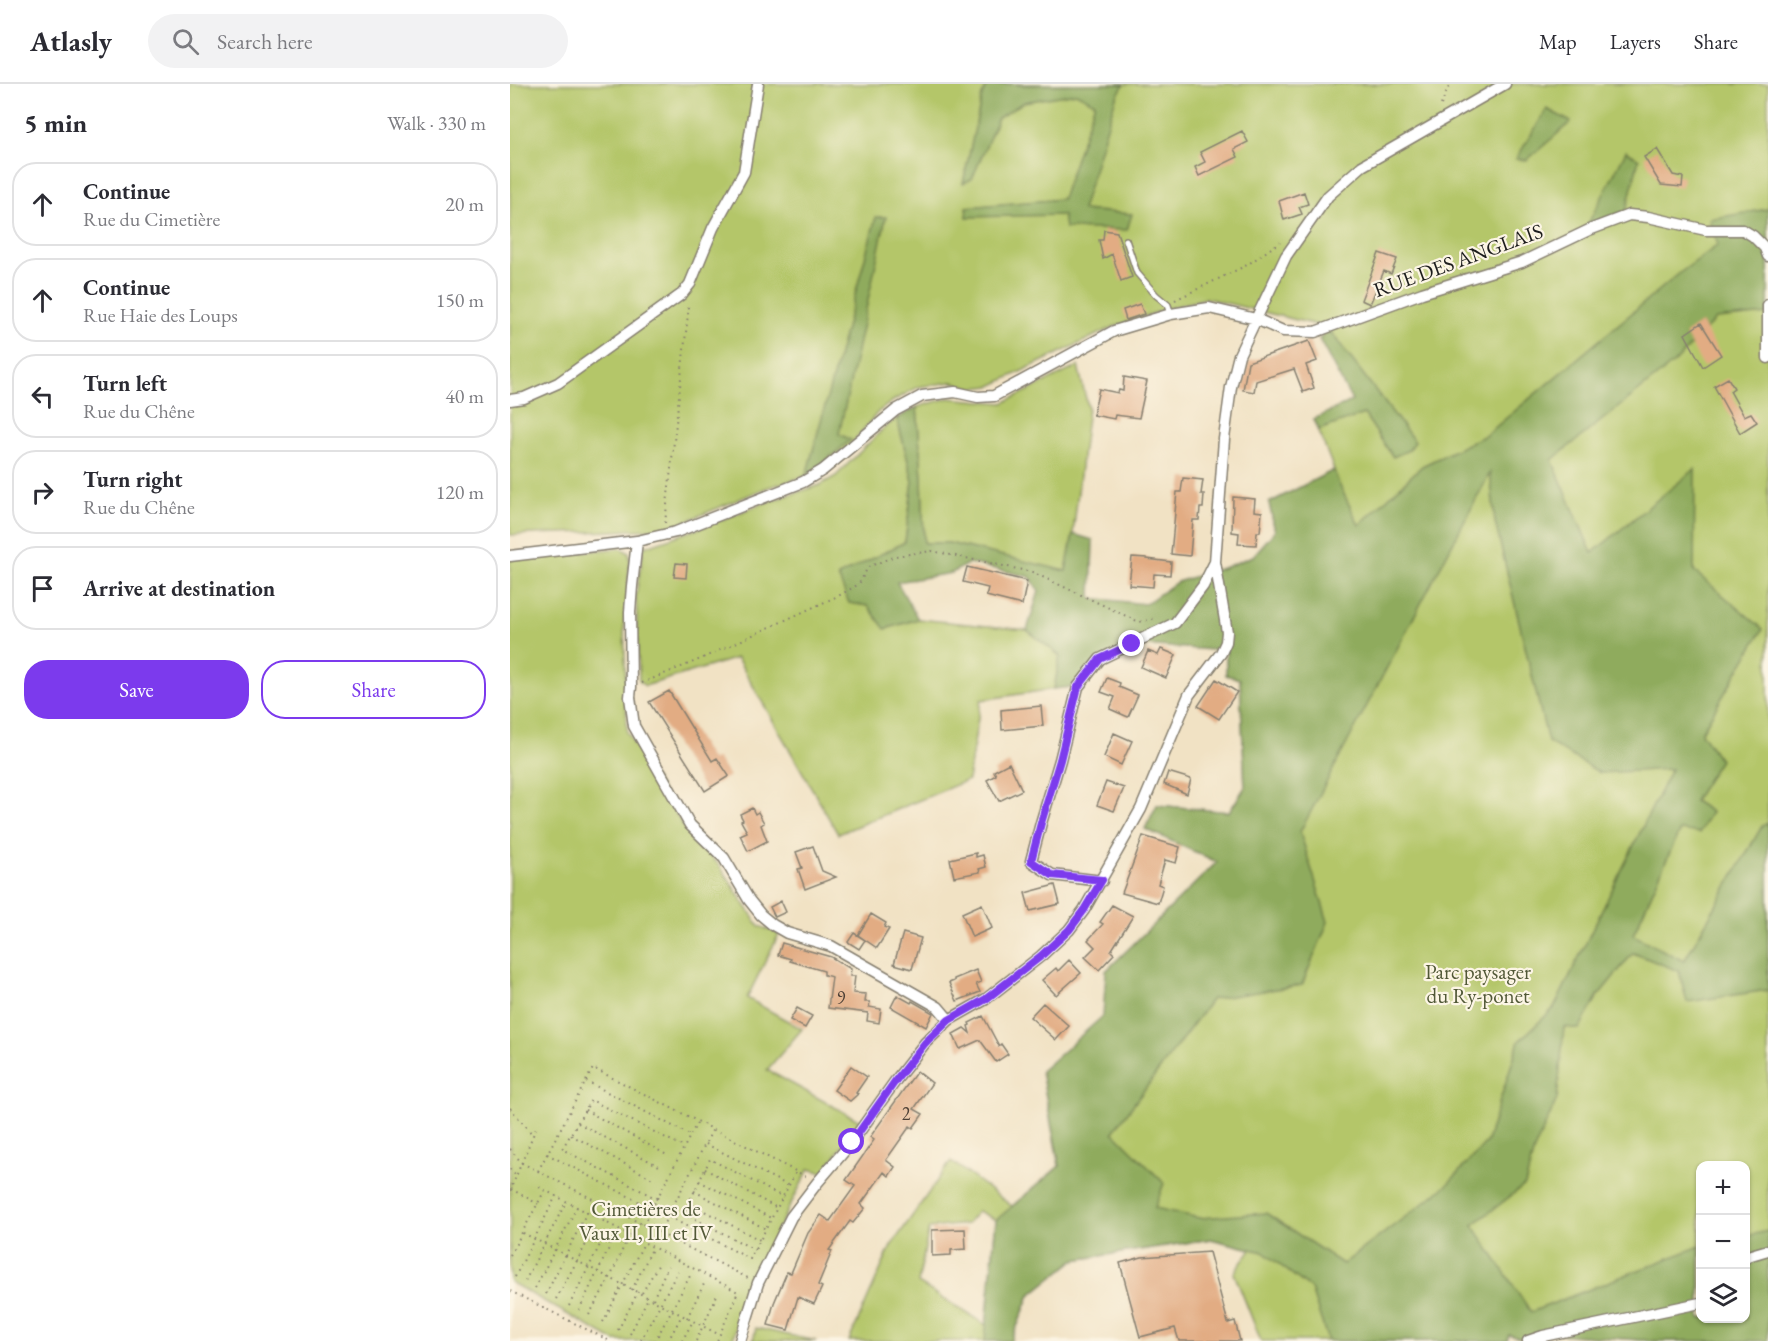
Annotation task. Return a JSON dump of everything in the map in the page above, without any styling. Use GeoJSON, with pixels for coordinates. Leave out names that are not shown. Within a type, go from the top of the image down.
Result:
{"type":"FeatureCollection","features":[{"type":"Feature","properties":{"kind":"street"},"geometry":{"type":"LineString","coordinates":[[510,400],[524,398],[558,383],[682,294],[690,284],[713,228],[744,172],[758,84]]}},
{"type":"Feature","properties":{"kind":"street"},"geometry":{"type":"LineString","coordinates":[[740,1341],[758,1284],[791,1217],[852,1142],[925,1043],[949,1020],[986,999],[1041,956],[1069,930],[1084,910],[1141,809],[1189,695],[1221,653],[1227,632],[1215,562],[1224,439],[1231,387],[1239,355],[1286,255],[1328,196],[1362,166],[1505,84]]}},
{"type":"Feature","properties":{"kind":"street","name":"RUE DES ANGLAIS"},"geometry":{"type":"LineString","coordinates":[[510,556],[637,541],[676,532],[803,482],[824,470],[896,410],[922,396],[955,392],[978,398],[994,396],[1114,331],[1169,310],[1209,308],[1256,319],[1283,331],[1315,332],[1422,293],[1522,262],[1629,215],[1706,230],[1743,230],[1765,248],[1768,256]]}},
{"type":"Feature","properties":{"kind":"street"},"geometry":{"type":"LineString","coordinates":[[1768,305],[1768,358]]}},
{"type":"Feature","properties":{"kind":"street"},"geometry":{"type":"LineString","coordinates":[[637,541],[631,603],[630,697],[634,726],[690,825],[724,858],[750,900],[761,915],[773,925],[787,933],[831,946],[938,1007],[949,1020]]}},
{"type":"Feature","properties":{"kind":"street"},"geometry":{"type":"LineString","coordinates":[[1102,880],[1052,875],[1031,861],[1078,687],[1100,659],[1175,622],[1203,586],[1215,562]]}},
{"type":"Feature","properties":{"kind":"street"},"geometry":{"type":"LineString","coordinates":[[1750,1256],[1768,1250]]}},
{"type":"Feature","properties":{"kind":"street"},"geometry":{"type":"LineString","coordinates":[[1528,1341],[1696,1304]]}},
{"type":"Feature","properties":{"kind":"lane"},"geometry":{"type":"LineString","coordinates":[[1126,240],[1137,273],[1169,310]]}},
{"type":"Feature","properties":{"kind":"path"},"geometry":{"type":"LineString","coordinates":[[1169,310],[1247,265],[1282,241]]}},
{"type":"Feature","properties":{"kind":"path"},"geometry":{"type":"LineString","coordinates":[[664,535],[689,303]]}},
{"type":"Feature","properties":{"kind":"path"},"geometry":{"type":"LineString","coordinates":[[631,687],[696,661],[840,595],[859,584],[868,567],[896,556],[932,551],[1032,572],[1139,622]]}},
{"type":"Feature","properties":{"kind":"path"},"geometry":{"type":"LineString","coordinates":[[538,1171],[593,1068],[797,1170],[817,1183]]}},
{"type":"Feature","properties":{"kind":"path"},"geometry":{"type":"LineString","coordinates":[[586,1081],[690,1135]]}},
{"type":"Feature","properties":{"kind":"path"},"geometry":{"type":"LineString","coordinates":[[657,1198],[562,1149],[591,1100],[684,1147]]}},
{"type":"Feature","properties":{"kind":"path"},"geometry":{"type":"LineString","coordinates":[[510,1108],[533,1135]]}},
{"type":"Feature","properties":{"kind":"path"},"geometry":{"type":"LineString","coordinates":[[585,1110],[667,1155]]}},
{"type":"Feature","properties":{"kind":"path"},"geometry":{"type":"LineString","coordinates":[[643,1225],[698,1121]]}},
{"type":"Feature","properties":{"kind":"path"},"geometry":{"type":"LineString","coordinates":[[578,1123],[659,1166]]}},
{"type":"Feature","properties":{"kind":"path"},"geometry":{"type":"LineString","coordinates":[[536,1128],[510,1189],[538,1204]]}},
{"type":"Feature","properties":{"kind":"path"},"geometry":{"type":"LineString","coordinates":[[659,1233],[713,1128]]}},
{"type":"Feature","properties":{"kind":"path"},"geometry":{"type":"LineString","coordinates":[[571,1135],[653,1179]]}},
{"type":"Feature","properties":{"kind":"path"},"geometry":{"type":"LineString","coordinates":[[706,1144],[789,1186]]}},
{"type":"Feature","properties":{"kind":"path"},"geometry":{"type":"LineString","coordinates":[[510,1149],[522,1163],[758,1284]]}},
{"type":"Feature","properties":{"kind":"path"},"geometry":{"type":"LineString","coordinates":[[547,1154],[750,1259],[797,1170]]}},
{"type":"Feature","properties":{"kind":"path"},"geometry":{"type":"LineString","coordinates":[[755,1250],[684,1213],[710,1159],[783,1197]]}},
{"type":"Feature","properties":{"kind":"path"},"geometry":{"type":"LineString","coordinates":[[510,1169],[516,1176]]}},
{"type":"Feature","properties":{"kind":"path"},"geometry":{"type":"LineString","coordinates":[[705,1169],[777,1208]]}},
{"type":"Feature","properties":{"kind":"path"},"geometry":{"type":"LineString","coordinates":[[699,1181],[771,1218]]}},
{"type":"Feature","properties":{"kind":"path"},"geometry":{"type":"LineString","coordinates":[[539,1187],[738,1292],[717,1341]]}},
{"type":"Feature","properties":{"kind":"path"},"geometry":{"type":"LineString","coordinates":[[510,1255],[545,1190]]}},
{"type":"Feature","properties":{"kind":"path"},"geometry":{"type":"LineString","coordinates":[[694,1191],[766,1228]]}},
{"type":"Feature","properties":{"kind":"path"},"geometry":{"type":"LineString","coordinates":[[515,1277],[556,1196]]}},
{"type":"Feature","properties":{"kind":"path"},"geometry":{"type":"LineString","coordinates":[[525,1281],[566,1202]]}},
{"type":"Feature","properties":{"kind":"path"},"geometry":{"type":"LineString","coordinates":[[689,1203],[760,1239]]}},
{"type":"Feature","properties":{"kind":"path"},"geometry":{"type":"LineString","coordinates":[[535,1288],[577,1207]]}},
{"type":"Feature","properties":{"kind":"path"},"geometry":{"type":"LineString","coordinates":[[546,1294],[587,1212]]}},
{"type":"Feature","properties":{"kind":"path"},"geometry":{"type":"LineString","coordinates":[[556,1299],[595,1228]]}},
{"type":"Feature","properties":{"kind":"path"},"geometry":{"type":"LineString","coordinates":[[523,1233],[720,1335]]}},
{"type":"Feature","properties":{"kind":"path"},"geometry":{"type":"LineString","coordinates":[[569,1306],[605,1235]]}},
{"type":"Feature","properties":{"kind":"path"},"geometry":{"type":"LineString","coordinates":[[579,1310],[615,1238]]}},
{"type":"Feature","properties":{"kind":"path"},"geometry":{"type":"LineString","coordinates":[[603,1322],[644,1243]]}},
{"type":"Feature","properties":{"kind":"path"},"geometry":{"type":"LineString","coordinates":[[589,1315],[610,1278],[625,1244]]}},
{"type":"Feature","properties":{"kind":"path"},"geometry":{"type":"LineString","coordinates":[[632,1290],[653,1247]]}},
{"type":"Feature","properties":{"kind":"path"},"geometry":{"type":"LineString","coordinates":[[641,1294],[660,1262]]}},
{"type":"Feature","properties":{"kind":"path"},"geometry":{"type":"LineString","coordinates":[[652,1300],[668,1266]]}},
{"type":"Feature","properties":{"kind":"path"},"geometry":{"type":"LineString","coordinates":[[641,1340],[678,1271]]}},
{"type":"Feature","properties":{"kind":"path"},"geometry":{"type":"LineString","coordinates":[[656,1341],[690,1276]]}},
{"type":"Feature","properties":{"kind":"path"},"geometry":{"type":"LineString","coordinates":[[687,1318],[704,1284]]}},
{"type":"Feature","properties":{"kind":"path"},"geometry":{"type":"LineString","coordinates":[[510,1291],[610,1341]]}},
{"type":"Feature","properties":{"kind":"path"},"geometry":{"type":"LineString","coordinates":[[618,1330],[638,1292]]}},
{"type":"Feature","properties":{"kind":"path"},"geometry":{"type":"LineString","coordinates":[[696,1341],[718,1293]]}},
{"type":"Feature","properties":{"kind":"path"},"geometry":{"type":"LineString","coordinates":[[630,1334],[648,1298]]}},
{"type":"Feature","properties":{"kind":"path"},"geometry":{"type":"LineString","coordinates":[[668,1341],[682,1315]]}},
{"type":"Feature","properties":{"kind":"path"},"geometry":{"type":"LineString","coordinates":[[682,1341],[693,1321]]}},
{"type":"Feature","properties":{"kind":"green space","name":"Parc paysager du Ry-ponet"},"geometry":{"type":"Polygon","coordinates":[[[510,84],[1768,84],[1768,1341],[1656,1341],[1574,1335],[1531,1312],[1469,1341],[1261,1341],[1234,1273],[1251,1249],[1211,1239],[1074,1260],[1030,1295],[1011,1341],[849,1341],[891,1246],[951,1161],[1012,1206],[1059,1166],[1041,1071],[1118,1014],[1106,971],[1217,862],[1145,829],[1157,805],[1229,812],[1245,787],[1240,679],[1226,675],[1226,567],[1254,556],[1275,531],[1269,503],[1334,470],[1314,419],[1352,401],[1317,325],[1206,298],[1166,309],[1111,328],[991,386],[974,388],[952,382],[918,387],[878,412],[849,447],[806,476],[766,488],[689,520],[661,529],[510,535],[510,84]],[[978,1211],[967,1224],[929,1228],[918,1283],[986,1325],[996,1220],[978,1211]]]}},
{"type":"Feature","properties":{"kind":"green space"},"geometry":{"type":"Polygon","coordinates":[[[988,84],[1124,84],[1115,100],[1082,210],[1132,214],[1127,230],[1065,228],[1063,215],[967,217],[966,207],[1062,199],[1095,103],[1076,93],[1024,102],[998,118],[972,179],[963,183],[982,95],[988,84]]]}},
{"type":"Feature","properties":{"kind":"green space"},"geometry":{"type":"Polygon","coordinates":[[[1547,109],[1571,122],[1527,160],[1516,159],[1547,109]]]}},
{"type":"Feature","properties":{"kind":"green space"},"geometry":{"type":"Polygon","coordinates":[[[1626,151],[1639,159],[1626,211],[1588,224],[1626,151]]]}},
{"type":"Feature","properties":{"kind":"green space"},"geometry":{"type":"Polygon","coordinates":[[[1768,209],[1768,314],[1716,319],[1675,362],[1552,460],[1592,553],[1695,469],[1694,571],[1763,629],[1701,733],[1720,760],[1694,801],[1711,812],[1699,833],[1680,830],[1633,935],[1684,961],[1762,826],[1768,823],[1768,990],[1687,1002],[1679,971],[1633,953],[1598,996],[1579,1029],[1564,1027],[1557,1099],[1534,1150],[1525,1185],[1473,1225],[1531,1312],[1696,1248],[1696,1323],[1750,1323],[1750,1235],[1768,1231],[1768,1341],[1656,1341],[1536,1333],[1522,1339],[1509,1335],[1507,1341],[1328,1341],[1311,1289],[1263,1252],[1211,1239],[1074,1260],[1030,1295],[1011,1341],[985,1341],[996,1220],[1060,1166],[1041,1071],[1103,1016],[1106,971],[1217,862],[1145,829],[1157,805],[1229,812],[1245,788],[1240,679],[1226,675],[1226,651],[1142,645],[1099,660],[1073,687],[1054,689],[1060,656],[1027,630],[1039,591],[1030,577],[969,563],[952,573],[897,582],[918,619],[885,629],[868,606],[849,603],[838,576],[905,542],[913,481],[897,418],[917,407],[924,543],[949,543],[1066,571],[1073,534],[1093,540],[1091,598],[1145,604],[1177,582],[1253,556],[1275,531],[1269,503],[1334,470],[1359,525],[1422,466],[1486,435],[1681,272],[1718,245],[1709,219],[1768,209]],[[1490,473],[1300,832],[1328,922],[1302,985],[1212,999],[1113,1132],[1164,1183],[1155,1208],[1199,1218],[1266,1213],[1343,1264],[1446,1186],[1487,1141],[1519,1041],[1554,1008],[1671,769],[1600,773],[1548,742],[1495,522],[1490,473]]]}},
{"type":"Feature","properties":{"kind":"green space"},"geometry":{"type":"Polygon","coordinates":[[[876,217],[886,217],[839,434],[851,440],[806,476],[876,217]]]}},
{"type":"Feature","properties":{"kind":"green space"},"geometry":{"type":"Polygon","coordinates":[[[1330,331],[1415,442],[1409,450],[1393,457],[1364,414],[1319,430],[1314,419],[1352,401],[1319,339],[1330,331]]]}},
{"type":"Feature","properties":{"kind":"green space"},"geometry":{"type":"Polygon","coordinates":[[[1078,366],[1088,407],[1073,534],[1066,572],[949,543],[924,543],[917,407],[948,398],[1003,403],[1078,366]]]}},
{"type":"Feature","properties":{"kind":"green space"},"geometry":{"type":"Polygon","coordinates":[[[897,418],[913,481],[905,542],[839,576],[868,605],[886,629],[918,619],[1027,630],[1060,656],[1054,689],[981,700],[968,780],[838,834],[737,658],[645,686],[639,681],[636,595],[644,547],[820,485],[836,476],[897,418]]]}},
{"type":"Feature","properties":{"kind":"green space","name":"Cimetières de Vaux II, III et IV"},"geometry":{"type":"Polygon","coordinates":[[[621,548],[629,553],[630,562],[624,625],[627,732],[685,829],[719,865],[759,926],[779,934],[747,998],[802,1029],[767,1070],[860,1121],[823,1173],[809,1169],[751,1281],[732,1341],[615,1341],[510,1282],[510,559],[621,548]]]}},
{"type":"Feature","properties":{"kind":"green space"},"geometry":{"type":"Polygon","coordinates":[[[756,1328],[816,1341],[753,1341],[756,1328]]]}},
{"type":"Feature","properties":{"kind":"building"},"geometry":{"type":"Polygon","coordinates":[[[1242,131],[1248,142],[1234,149],[1238,157],[1199,176],[1195,167],[1205,162],[1200,152],[1242,131]]]}},
{"type":"Feature","properties":{"kind":"building"},"geometry":{"type":"Polygon","coordinates":[[[1657,149],[1673,175],[1683,177],[1682,187],[1661,185],[1644,157],[1657,149]]]}},
{"type":"Feature","properties":{"kind":"building"},"geometry":{"type":"Polygon","coordinates":[[[1304,192],[1308,204],[1299,207],[1302,214],[1284,220],[1279,201],[1304,192]]]}},
{"type":"Feature","properties":{"kind":"building"},"geometry":{"type":"Polygon","coordinates":[[[1104,230],[1117,232],[1132,277],[1121,281],[1112,254],[1103,259],[1099,240],[1103,240],[1104,230]]]}},
{"type":"Feature","properties":{"kind":"building"},"geometry":{"type":"Polygon","coordinates":[[[1379,253],[1397,259],[1391,274],[1384,271],[1370,304],[1361,300],[1379,253]]]}},
{"type":"Feature","properties":{"kind":"building"},"geometry":{"type":"Polygon","coordinates":[[[1140,304],[1144,314],[1126,320],[1123,310],[1140,304]]]}},
{"type":"Feature","properties":{"kind":"building"},"geometry":{"type":"Polygon","coordinates":[[[1701,323],[1721,355],[1703,367],[1685,334],[1701,323]]]}},
{"type":"Feature","properties":{"kind":"building"},"geometry":{"type":"Polygon","coordinates":[[[1309,341],[1317,361],[1306,365],[1314,388],[1303,392],[1294,369],[1256,381],[1254,392],[1243,390],[1248,362],[1309,341]]]}},
{"type":"Feature","properties":{"kind":"building"},"geometry":{"type":"Polygon","coordinates":[[[1124,377],[1147,381],[1139,418],[1115,415],[1114,419],[1093,415],[1099,389],[1118,393],[1119,390],[1123,391],[1124,377]]]}},
{"type":"Feature","properties":{"kind":"building"},"geometry":{"type":"Polygon","coordinates":[[[1728,378],[1734,388],[1730,391],[1744,416],[1751,413],[1757,422],[1740,433],[1714,386],[1728,378]]]}},
{"type":"Feature","properties":{"kind":"building"},"geometry":{"type":"Polygon","coordinates":[[[1183,478],[1203,480],[1201,494],[1204,494],[1203,508],[1200,508],[1199,520],[1193,520],[1190,556],[1171,554],[1177,492],[1181,492],[1183,478]]]}},
{"type":"Feature","properties":{"kind":"building"},"geometry":{"type":"Polygon","coordinates":[[[1233,497],[1255,499],[1254,511],[1262,512],[1256,545],[1238,544],[1239,533],[1232,532],[1233,497]]]}},
{"type":"Feature","properties":{"kind":"building"},"geometry":{"type":"Polygon","coordinates":[[[1132,557],[1171,562],[1170,575],[1154,574],[1153,587],[1129,585],[1132,557]]]}},
{"type":"Feature","properties":{"kind":"building"},"geometry":{"type":"Polygon","coordinates":[[[676,563],[687,564],[686,578],[674,577],[676,563]]]}},
{"type":"Feature","properties":{"kind":"building"},"geometry":{"type":"Polygon","coordinates":[[[967,567],[1027,581],[1022,605],[986,596],[988,588],[963,582],[967,567]]]}},
{"type":"Feature","properties":{"kind":"building"},"geometry":{"type":"Polygon","coordinates":[[[1161,649],[1176,655],[1166,678],[1141,667],[1148,651],[1158,655],[1161,649]]]}},
{"type":"Feature","properties":{"kind":"building"},"geometry":{"type":"Polygon","coordinates":[[[1107,678],[1120,683],[1119,687],[1138,695],[1128,717],[1110,709],[1115,697],[1101,692],[1107,678]]]}},
{"type":"Feature","properties":{"kind":"building"},"geometry":{"type":"Polygon","coordinates":[[[1216,679],[1237,692],[1219,719],[1198,706],[1216,679]]]}},
{"type":"Feature","properties":{"kind":"building"},"geometry":{"type":"Polygon","coordinates":[[[669,691],[712,761],[717,758],[729,776],[705,791],[649,702],[669,691]]]}},
{"type":"Feature","properties":{"kind":"building"},"geometry":{"type":"Polygon","coordinates":[[[1041,706],[1043,726],[1002,730],[1001,710],[1041,706]]]}},
{"type":"Feature","properties":{"kind":"building"},"geometry":{"type":"Polygon","coordinates":[[[1114,733],[1132,741],[1121,765],[1104,757],[1114,733]]]}},
{"type":"Feature","properties":{"kind":"building"},"geometry":{"type":"Polygon","coordinates":[[[1009,763],[1022,790],[999,801],[987,780],[996,775],[994,771],[1009,763]]]}},
{"type":"Feature","properties":{"kind":"building"},"geometry":{"type":"Polygon","coordinates":[[[1168,772],[1191,779],[1187,794],[1164,784],[1168,772]]]}},
{"type":"Feature","properties":{"kind":"building"},"geometry":{"type":"Polygon","coordinates":[[[1106,782],[1124,788],[1114,811],[1097,805],[1106,782]]]}},
{"type":"Feature","properties":{"kind":"building"},"geometry":{"type":"Polygon","coordinates":[[[752,808],[755,814],[758,812],[764,823],[761,825],[767,841],[748,851],[740,835],[747,832],[740,814],[752,808]]]}},
{"type":"Feature","properties":{"kind":"building"},"geometry":{"type":"Polygon","coordinates":[[[1143,836],[1180,847],[1176,863],[1165,860],[1158,884],[1163,886],[1158,903],[1122,893],[1143,836]]]}},
{"type":"Feature","properties":{"kind":"building"},"geometry":{"type":"Polygon","coordinates":[[[813,846],[822,871],[836,877],[805,889],[798,869],[802,868],[796,852],[813,846]]]}},
{"type":"Feature","properties":{"kind":"building"},"geometry":{"type":"Polygon","coordinates":[[[976,853],[976,857],[983,855],[986,867],[979,869],[980,872],[954,877],[950,859],[976,853]]]}},
{"type":"Feature","properties":{"kind":"building"},"geometry":{"type":"Polygon","coordinates":[[[1055,885],[1060,904],[1030,911],[1025,893],[1055,885]]]}},
{"type":"Feature","properties":{"kind":"building"},"geometry":{"type":"Polygon","coordinates":[[[781,901],[786,912],[775,917],[770,907],[781,901]]]}},
{"type":"Feature","properties":{"kind":"building"},"geometry":{"type":"Polygon","coordinates":[[[982,904],[992,928],[972,937],[962,913],[982,904]]]}},
{"type":"Feature","properties":{"kind":"building"},"geometry":{"type":"Polygon","coordinates":[[[1112,905],[1133,916],[1111,951],[1114,954],[1099,970],[1085,957],[1095,947],[1088,940],[1103,924],[1100,922],[1112,905]]]}},
{"type":"Feature","properties":{"kind":"building"},"geometry":{"type":"Polygon","coordinates":[[[871,914],[886,923],[884,927],[889,929],[877,948],[858,935],[871,914]]]}},
{"type":"Feature","properties":{"kind":"building"},"geometry":{"type":"Polygon","coordinates":[[[854,933],[865,940],[859,949],[848,942],[854,933]]]}},
{"type":"Feature","properties":{"kind":"building"},"geometry":{"type":"Polygon","coordinates":[[[903,933],[921,938],[912,969],[894,964],[903,933]]]}},
{"type":"Feature","properties":{"kind":"building"},"geometry":{"type":"Polygon","coordinates":[[[782,943],[831,957],[851,969],[850,976],[855,976],[853,993],[866,994],[865,1002],[870,1002],[869,1007],[881,1009],[879,1023],[867,1021],[868,1013],[828,1008],[832,977],[824,975],[824,971],[778,955],[782,943]]]}},
{"type":"Feature","properties":{"kind":"building"},"geometry":{"type":"Polygon","coordinates":[[[1069,960],[1081,973],[1056,995],[1042,980],[1056,968],[1058,971],[1069,960]]]}},
{"type":"Feature","properties":{"kind":"building"},"geometry":{"type":"Polygon","coordinates":[[[976,970],[981,982],[976,984],[980,992],[957,1001],[949,983],[976,970]]]}},
{"type":"Feature","properties":{"kind":"building"},"geometry":{"type":"Polygon","coordinates":[[[897,995],[933,1013],[926,1027],[891,1007],[897,995]]]}},
{"type":"Feature","properties":{"kind":"building"},"geometry":{"type":"Polygon","coordinates":[[[1043,1003],[1069,1026],[1056,1040],[1030,1017],[1043,1003]]]}},
{"type":"Feature","properties":{"kind":"building"},"geometry":{"type":"Polygon","coordinates":[[[797,1008],[812,1016],[805,1028],[790,1020],[797,1008]]]}},
{"type":"Feature","properties":{"kind":"building"},"geometry":{"type":"Polygon","coordinates":[[[983,1016],[999,1046],[1001,1044],[1008,1054],[996,1062],[980,1040],[960,1049],[953,1034],[964,1028],[970,1033],[969,1023],[983,1016]]]}},
{"type":"Feature","properties":{"kind":"building"},"geometry":{"type":"Polygon","coordinates":[[[851,1066],[867,1077],[856,1093],[858,1094],[850,1101],[834,1090],[851,1066]]]}},
{"type":"Feature","properties":{"kind":"building"},"geometry":{"type":"Polygon","coordinates":[[[917,1071],[932,1083],[914,1109],[923,1114],[913,1128],[910,1126],[886,1160],[895,1167],[889,1176],[884,1172],[861,1204],[865,1208],[853,1223],[850,1221],[829,1250],[832,1251],[818,1285],[822,1287],[814,1304],[798,1297],[788,1330],[768,1325],[787,1272],[791,1273],[808,1233],[821,1215],[830,1221],[855,1186],[846,1180],[874,1140],[870,1137],[917,1071]]]}},
{"type":"Feature","properties":{"kind":"building"},"geometry":{"type":"Polygon","coordinates":[[[965,1229],[966,1249],[951,1250],[951,1255],[932,1256],[932,1230],[965,1229]]]}},
{"type":"Feature","properties":{"kind":"building"},"geometry":{"type":"Polygon","coordinates":[[[1209,1252],[1228,1323],[1235,1321],[1240,1341],[1179,1341],[1175,1328],[1140,1337],[1120,1263],[1142,1257],[1209,1252]]]}},
{"type":"Feature","properties":{"kind":"route"},"geometry":{"type":"LineString","coordinates":[[852,1142],[925,1043],[949,1020],[986,999],[1041,956],[1069,930],[1102,880],[1052,875],[1031,861],[1078,687],[1100,659],[1132,644]]}}]}
